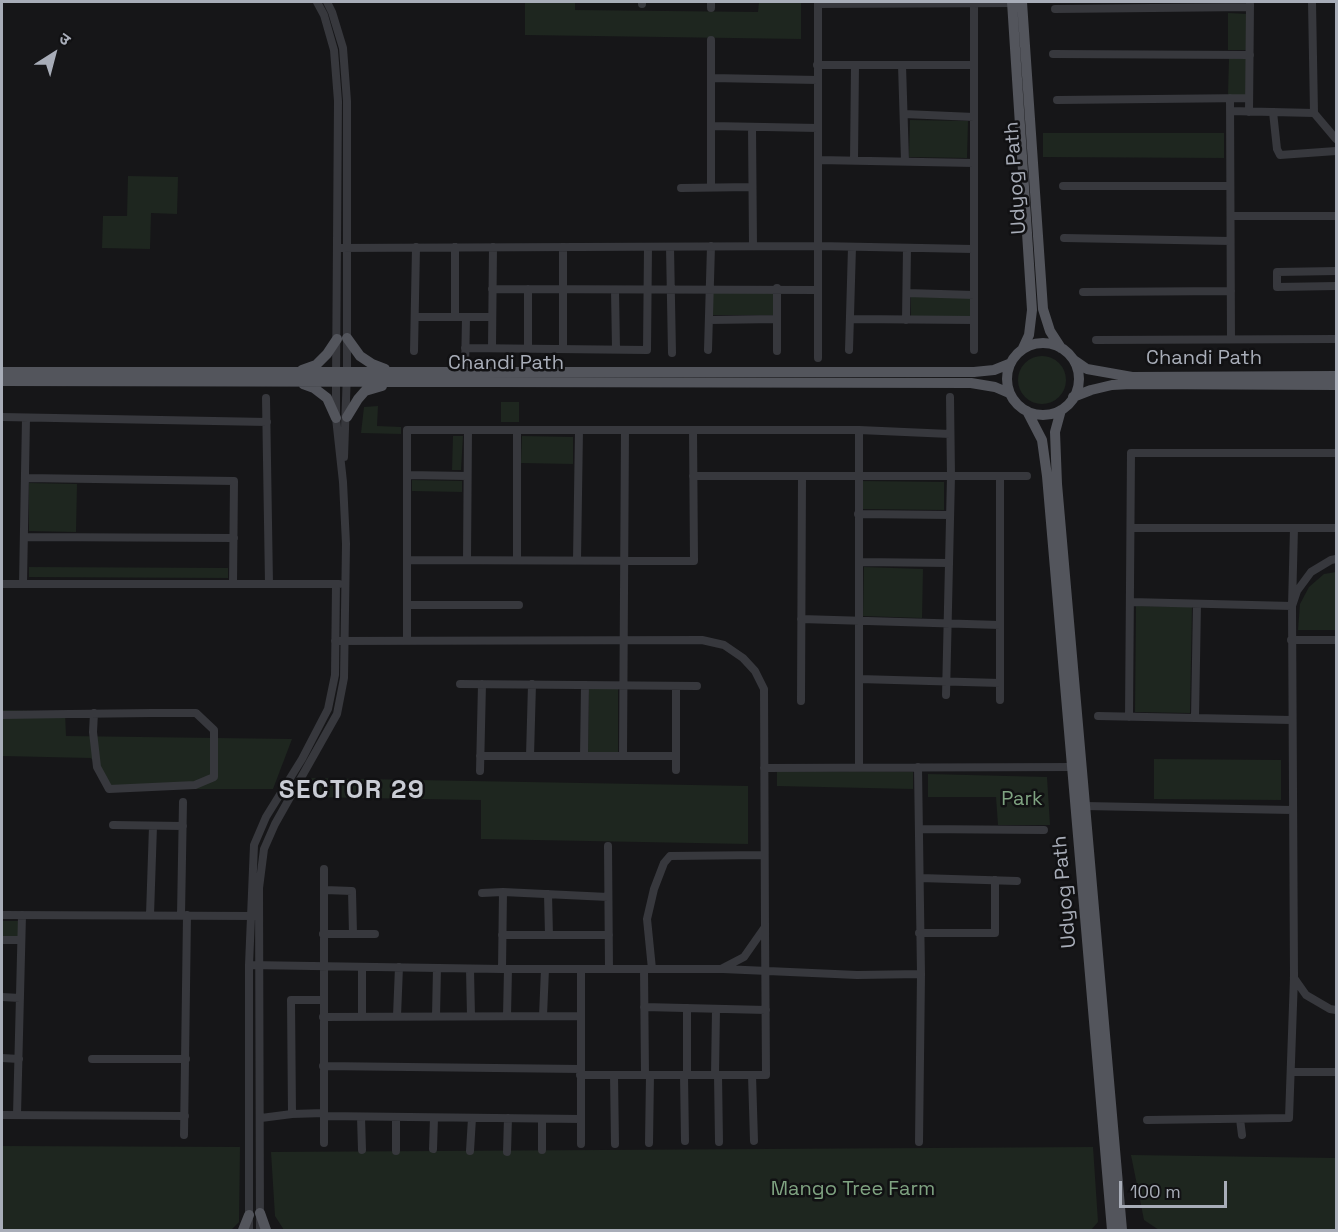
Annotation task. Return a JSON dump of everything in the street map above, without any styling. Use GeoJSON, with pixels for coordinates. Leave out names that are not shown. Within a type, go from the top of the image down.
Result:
{"type":"FeatureCollection","features":[{"type":"Feature","properties":{"kind":"main road","name":"Udyog Path"},"geometry":{"type":"LineString","coordinates":[[1017,2],[1043,309],[1050,331],[1061,348]]}},
{"type":"Feature","properties":{"kind":"main road","name":"Udyog Path"},"geometry":{"type":"LineString","coordinates":[[1017,2],[1032,310],[1029,335],[1023,348]]}},
{"type":"Feature","properties":{"kind":"main road"},"geometry":{"type":"LineString","coordinates":[[342,338],[360,356],[393,377],[365,391],[342,418],[327,398],[295,377],[316,364],[342,338]]}},
{"type":"Feature","properties":{"kind":"main road"},"geometry":{"type":"LineString","coordinates":[[1037,343],[1047,343],[1061,348],[1074,360],[1078,371],[1078,384],[1073,397],[1061,410],[1039,415],[1027,411],[1015,402],[1010,393],[1007,372],[1010,364],[1023,348],[1037,343]]}},
{"type":"Feature","properties":{"kind":"main road","name":"Chandi Path"},"geometry":{"type":"LineString","coordinates":[[1074,360],[1087,369],[1132,377],[1336,376]]}},
{"type":"Feature","properties":{"kind":"main road","name":"Chandi Path"},"geometry":{"type":"LineString","coordinates":[[393,377],[465,372],[974,372],[994,370],[1010,364]]}},
{"type":"Feature","properties":{"kind":"main road","name":"Chandi Path"},"geometry":{"type":"LineString","coordinates":[[2,372],[295,377]]}},
{"type":"Feature","properties":{"kind":"main road","name":"Chandi Path"},"geometry":{"type":"LineString","coordinates":[[2,381],[393,377],[971,383],[995,387],[1010,393]]}},
{"type":"Feature","properties":{"kind":"main road","name":"Chandi Path"},"geometry":{"type":"LineString","coordinates":[[1073,397],[1102,388],[1131,384],[1336,385]]}},
{"type":"Feature","properties":{"kind":"main road","name":"Udyog Path"},"geometry":{"type":"LineString","coordinates":[[1061,410],[1054,432],[1076,767],[1085,806],[1117,1230]]}},
{"type":"Feature","properties":{"kind":"main road","name":"Udyog Path"},"geometry":{"type":"LineString","coordinates":[[1027,411],[1042,440],[1047,476],[1076,767],[1117,1230]]}},
{"type":"Feature","properties":{"kind":"main road"},"geometry":{"type":"LineString","coordinates":[[243,1230],[255,1214],[266,1230]]}},
{"type":"Feature","properties":{"kind":"street"},"geometry":{"type":"LineString","coordinates":[[249,1230],[255,1214],[261,1118],[260,965],[255,916],[254,845],[266,817],[302,759],[328,709],[340,641],[343,482],[342,338],[337,248],[338,101],[334,50],[324,15],[317,2]]}},
{"type":"Feature","properties":{"kind":"street"},"geometry":{"type":"LineString","coordinates":[[327,2],[343,48],[347,101],[348,248],[342,338]]}},
{"type":"Feature","properties":{"kind":"street"},"geometry":{"type":"LineString","coordinates":[[818,358],[818,3],[1017,2]]}},
{"type":"Feature","properties":{"kind":"street"},"geometry":{"type":"LineString","coordinates":[[1312,2],[1314,113],[1336,139]]}},
{"type":"Feature","properties":{"kind":"street"},"geometry":{"type":"LineString","coordinates":[[974,4],[974,350]]}},
{"type":"Feature","properties":{"kind":"street"},"geometry":{"type":"LineString","coordinates":[[1055,9],[1250,4],[1249,112]]}},
{"type":"Feature","properties":{"kind":"street"},"geometry":{"type":"LineString","coordinates":[[711,40],[711,188]]}},
{"type":"Feature","properties":{"kind":"street"},"geometry":{"type":"LineString","coordinates":[[1053,54],[1250,55]]}},
{"type":"Feature","properties":{"kind":"street"},"geometry":{"type":"LineString","coordinates":[[817,65],[974,65]]}},
{"type":"Feature","properties":{"kind":"street"},"geometry":{"type":"LineString","coordinates":[[854,160],[855,65]]}},
{"type":"Feature","properties":{"kind":"street"},"geometry":{"type":"LineString","coordinates":[[902,65],[905,161]]}},
{"type":"Feature","properties":{"kind":"street"},"geometry":{"type":"LineString","coordinates":[[711,78],[818,80]]}},
{"type":"Feature","properties":{"kind":"street"},"geometry":{"type":"LineString","coordinates":[[1230,98],[1231,339]]}},
{"type":"Feature","properties":{"kind":"street"},"geometry":{"type":"LineString","coordinates":[[1057,100],[1249,98]]}},
{"type":"Feature","properties":{"kind":"street"},"geometry":{"type":"LineString","coordinates":[[1230,111],[1314,113]]}},
{"type":"Feature","properties":{"kind":"street"},"geometry":{"type":"LineString","coordinates":[[1273,112],[1277,149],[1280,155],[1336,151]]}},
{"type":"Feature","properties":{"kind":"street"},"geometry":{"type":"LineString","coordinates":[[904,114],[974,117]]}},
{"type":"Feature","properties":{"kind":"street"},"geometry":{"type":"LineString","coordinates":[[711,126],[818,128]]}},
{"type":"Feature","properties":{"kind":"street"},"geometry":{"type":"LineString","coordinates":[[752,127],[753,246]]}},
{"type":"Feature","properties":{"kind":"street"},"geometry":{"type":"LineString","coordinates":[[818,160],[974,163]]}},
{"type":"Feature","properties":{"kind":"street"},"geometry":{"type":"LineString","coordinates":[[1063,186],[1230,186]]}},
{"type":"Feature","properties":{"kind":"street"},"geometry":{"type":"LineString","coordinates":[[681,188],[752,187]]}},
{"type":"Feature","properties":{"kind":"street"},"geometry":{"type":"LineString","coordinates":[[1231,216],[1336,216]]}},
{"type":"Feature","properties":{"kind":"street"},"geometry":{"type":"LineString","coordinates":[[1064,238],[1230,241]]}},
{"type":"Feature","properties":{"kind":"street"},"geometry":{"type":"LineString","coordinates":[[708,350],[711,246]]}},
{"type":"Feature","properties":{"kind":"street"},"geometry":{"type":"LineString","coordinates":[[337,248],[818,246],[973,249]]}},
{"type":"Feature","properties":{"kind":"street"},"geometry":{"type":"LineString","coordinates":[[414,351],[416,247]]}},
{"type":"Feature","properties":{"kind":"street"},"geometry":{"type":"LineString","coordinates":[[455,247],[455,317]]}},
{"type":"Feature","properties":{"kind":"street"},"geometry":{"type":"LineString","coordinates":[[492,347],[493,247]]}},
{"type":"Feature","properties":{"kind":"street"},"geometry":{"type":"LineString","coordinates":[[563,247],[563,348]]}},
{"type":"Feature","properties":{"kind":"street"},"geometry":{"type":"LineString","coordinates":[[465,348],[647,350],[648,247]]}},
{"type":"Feature","properties":{"kind":"street"},"geometry":{"type":"LineString","coordinates":[[670,247],[672,353]]}},
{"type":"Feature","properties":{"kind":"street"},"geometry":{"type":"LineString","coordinates":[[849,350],[852,247]]}},
{"type":"Feature","properties":{"kind":"street"},"geometry":{"type":"LineString","coordinates":[[906,320],[908,248]]}},
{"type":"Feature","properties":{"kind":"street"},"geometry":{"type":"LineString","coordinates":[[1336,272],[1277,272],[1277,287],[1336,286]]}},
{"type":"Feature","properties":{"kind":"street"},"geometry":{"type":"LineString","coordinates":[[492,289],[777,288],[818,290]]}},
{"type":"Feature","properties":{"kind":"street"},"geometry":{"type":"LineString","coordinates":[[777,288],[777,351]]}},
{"type":"Feature","properties":{"kind":"street"},"geometry":{"type":"LineString","coordinates":[[528,290],[528,348]]}},
{"type":"Feature","properties":{"kind":"street"},"geometry":{"type":"LineString","coordinates":[[615,290],[616,349]]}},
{"type":"Feature","properties":{"kind":"street"},"geometry":{"type":"LineString","coordinates":[[1083,291],[1231,291]]}},
{"type":"Feature","properties":{"kind":"street"},"geometry":{"type":"LineString","coordinates":[[907,293],[974,294]]}},
{"type":"Feature","properties":{"kind":"street"},"geometry":{"type":"LineString","coordinates":[[415,317],[492,317]]}},
{"type":"Feature","properties":{"kind":"street"},"geometry":{"type":"LineString","coordinates":[[465,372],[466,317]]}},
{"type":"Feature","properties":{"kind":"street"},"geometry":{"type":"LineString","coordinates":[[709,320],[777,319]]}},
{"type":"Feature","properties":{"kind":"street"},"geometry":{"type":"LineString","coordinates":[[850,319],[974,320]]}},
{"type":"Feature","properties":{"kind":"street"},"geometry":{"type":"LineString","coordinates":[[1096,340],[1336,339]]}},
{"type":"Feature","properties":{"kind":"street"},"geometry":{"type":"LineString","coordinates":[[946,695],[951,476],[950,397]]}},
{"type":"Feature","properties":{"kind":"street"},"geometry":{"type":"LineString","coordinates":[[266,398],[269,584]]}},
{"type":"Feature","properties":{"kind":"street"},"geometry":{"type":"LineString","coordinates":[[2,417],[267,422]]}},
{"type":"Feature","properties":{"kind":"street"},"geometry":{"type":"LineString","coordinates":[[23,584],[26,418]]}},
{"type":"Feature","properties":{"kind":"street"},"geometry":{"type":"LineString","coordinates":[[407,641],[407,430],[858,430],[950,434]]}},
{"type":"Feature","properties":{"kind":"street"},"geometry":{"type":"LineString","coordinates":[[467,560],[468,430]]}},
{"type":"Feature","properties":{"kind":"street"},"geometry":{"type":"LineString","coordinates":[[517,430],[517,560]]}},
{"type":"Feature","properties":{"kind":"street"},"geometry":{"type":"LineString","coordinates":[[577,560],[579,430]]}},
{"type":"Feature","properties":{"kind":"street"},"geometry":{"type":"LineString","coordinates":[[623,756],[624,430]]}},
{"type":"Feature","properties":{"kind":"street"},"geometry":{"type":"LineString","coordinates":[[407,560],[694,561],[693,430]]}},
{"type":"Feature","properties":{"kind":"street"},"geometry":{"type":"LineString","coordinates":[[858,430],[859,767]]}},
{"type":"Feature","properties":{"kind":"street"},"geometry":{"type":"LineString","coordinates":[[1129,717],[1131,453],[1336,453]]}},
{"type":"Feature","properties":{"kind":"street"},"geometry":{"type":"LineString","coordinates":[[407,475],[467,476]]}},
{"type":"Feature","properties":{"kind":"street"},"geometry":{"type":"LineString","coordinates":[[693,476],[1027,476]]}},
{"type":"Feature","properties":{"kind":"street"},"geometry":{"type":"LineString","coordinates":[[801,701],[802,476]]}},
{"type":"Feature","properties":{"kind":"street"},"geometry":{"type":"LineString","coordinates":[[1000,476],[1000,700]]}},
{"type":"Feature","properties":{"kind":"street"},"geometry":{"type":"LineString","coordinates":[[25,477],[234,481],[233,584]]}},
{"type":"Feature","properties":{"kind":"street"},"geometry":{"type":"LineString","coordinates":[[858,514],[950,515]]}},
{"type":"Feature","properties":{"kind":"street"},"geometry":{"type":"LineString","coordinates":[[1132,528],[1336,528]]}},
{"type":"Feature","properties":{"kind":"street"},"geometry":{"type":"LineString","coordinates":[[1147,1120],[1289,1118],[1294,977],[1291,640],[1294,528]]}},
{"type":"Feature","properties":{"kind":"street"},"geometry":{"type":"LineString","coordinates":[[24,537],[234,538]]}},
{"type":"Feature","properties":{"kind":"street"},"geometry":{"type":"LineString","coordinates":[[1292,606],[1297,591],[1311,572],[1325,563],[1336,560]]}},
{"type":"Feature","properties":{"kind":"street"},"geometry":{"type":"LineString","coordinates":[[859,561],[949,563]]}},
{"type":"Feature","properties":{"kind":"street"},"geometry":{"type":"LineString","coordinates":[[2,584],[340,584]]}},
{"type":"Feature","properties":{"kind":"street"},"geometry":{"type":"LineString","coordinates":[[1131,602],[1292,606]]}},
{"type":"Feature","properties":{"kind":"street"},"geometry":{"type":"LineString","coordinates":[[407,604],[519,605]]}},
{"type":"Feature","properties":{"kind":"street"},"geometry":{"type":"LineString","coordinates":[[1195,718],[1197,604]]}},
{"type":"Feature","properties":{"kind":"street"},"geometry":{"type":"LineString","coordinates":[[801,619],[1000,625]]}},
{"type":"Feature","properties":{"kind":"street"},"geometry":{"type":"LineString","coordinates":[[323,1066],[580,1072],[614,1075],[766,1075],[764,689],[755,671],[743,658],[724,645],[702,640],[340,641]]}},
{"type":"Feature","properties":{"kind":"street"},"geometry":{"type":"LineString","coordinates":[[1291,640],[1336,640]]}},
{"type":"Feature","properties":{"kind":"street"},"geometry":{"type":"LineString","coordinates":[[859,679],[1000,683]]}},
{"type":"Feature","properties":{"kind":"street"},"geometry":{"type":"LineString","coordinates":[[460,684],[697,686]]}},
{"type":"Feature","properties":{"kind":"street"},"geometry":{"type":"LineString","coordinates":[[480,771],[482,684]]}},
{"type":"Feature","properties":{"kind":"street"},"geometry":{"type":"LineString","coordinates":[[530,756],[532,684]]}},
{"type":"Feature","properties":{"kind":"street"},"geometry":{"type":"LineString","coordinates":[[584,756],[585,685]]}},
{"type":"Feature","properties":{"kind":"street"},"geometry":{"type":"LineString","coordinates":[[676,686],[676,770]]}},
{"type":"Feature","properties":{"kind":"street"},"geometry":{"type":"LineString","coordinates":[[2,715],[94,713],[196,713],[214,730],[214,777],[195,784],[109,789],[97,767],[93,732],[94,713]]}},
{"type":"Feature","properties":{"kind":"street"},"geometry":{"type":"LineString","coordinates":[[1098,716],[1291,720]]}},
{"type":"Feature","properties":{"kind":"street"},"geometry":{"type":"LineString","coordinates":[[480,756],[676,756]]}},
{"type":"Feature","properties":{"kind":"street"},"geometry":{"type":"LineString","coordinates":[[918,767],[921,974],[919,1142]]}},
{"type":"Feature","properties":{"kind":"street"},"geometry":{"type":"LineString","coordinates":[[764,768],[1076,767]]}},
{"type":"Feature","properties":{"kind":"street"},"geometry":{"type":"LineString","coordinates":[[183,802],[186,1059],[184,1135]]}},
{"type":"Feature","properties":{"kind":"street"},"geometry":{"type":"LineString","coordinates":[[1085,806],[1292,810]]}},
{"type":"Feature","properties":{"kind":"street"},"geometry":{"type":"LineString","coordinates":[[113,825],[183,826]]}},
{"type":"Feature","properties":{"kind":"street"},"geometry":{"type":"LineString","coordinates":[[150,915],[153,826]]}},
{"type":"Feature","properties":{"kind":"street"},"geometry":{"type":"LineString","coordinates":[[919,829],[1044,831]]}},
{"type":"Feature","properties":{"kind":"street"},"geometry":{"type":"LineString","coordinates":[[608,846],[609,969]]}},
{"type":"Feature","properties":{"kind":"street"},"geometry":{"type":"LineString","coordinates":[[649,1143],[644,1008],[648,969],[647,919],[664,862],[670,856],[764,855]]}},
{"type":"Feature","properties":{"kind":"street"},"geometry":{"type":"LineString","coordinates":[[324,869],[324,1143]]}},
{"type":"Feature","properties":{"kind":"street"},"geometry":{"type":"LineString","coordinates":[[920,878],[1017,881]]}},
{"type":"Feature","properties":{"kind":"street"},"geometry":{"type":"LineString","coordinates":[[919,933],[995,933],[995,880]]}},
{"type":"Feature","properties":{"kind":"street"},"geometry":{"type":"LineString","coordinates":[[325,890],[352,891],[353,934]]}},
{"type":"Feature","properties":{"kind":"street"},"geometry":{"type":"LineString","coordinates":[[503,892],[502,935],[507,1016]]}},
{"type":"Feature","properties":{"kind":"street"},"geometry":{"type":"LineString","coordinates":[[482,893],[608,897]]}},
{"type":"Feature","properties":{"kind":"street"},"geometry":{"type":"LineString","coordinates":[[548,894],[549,935]]}},
{"type":"Feature","properties":{"kind":"street"},"geometry":{"type":"LineString","coordinates":[[2,915],[255,916]]}},
{"type":"Feature","properties":{"kind":"street"},"geometry":{"type":"LineString","coordinates":[[17,1115],[22,915]]}},
{"type":"Feature","properties":{"kind":"street"},"geometry":{"type":"LineString","coordinates":[[255,916],[249,965],[255,1214],[260,1230]]}},
{"type":"Feature","properties":{"kind":"street"},"geometry":{"type":"LineString","coordinates":[[721,969],[744,957],[765,927]]}},
{"type":"Feature","properties":{"kind":"street"},"geometry":{"type":"LineString","coordinates":[[324,934],[375,934]]}},
{"type":"Feature","properties":{"kind":"street"},"geometry":{"type":"LineString","coordinates":[[502,935],[609,935]]}},
{"type":"Feature","properties":{"kind":"street"},"geometry":{"type":"LineString","coordinates":[[2,940],[21,940]]}},
{"type":"Feature","properties":{"kind":"street"},"geometry":{"type":"LineString","coordinates":[[249,965],[470,969],[721,969],[857,975],[921,974]]}},
{"type":"Feature","properties":{"kind":"street"},"geometry":{"type":"LineString","coordinates":[[362,967],[362,1016]]}},
{"type":"Feature","properties":{"kind":"street"},"geometry":{"type":"LineString","coordinates":[[397,1016],[399,967]]}},
{"type":"Feature","properties":{"kind":"street"},"geometry":{"type":"LineString","coordinates":[[436,1016],[437,968]]}},
{"type":"Feature","properties":{"kind":"street"},"geometry":{"type":"LineString","coordinates":[[470,969],[471,1016]]}},
{"type":"Feature","properties":{"kind":"street"},"geometry":{"type":"LineString","coordinates":[[543,1016],[545,969]]}},
{"type":"Feature","properties":{"kind":"street"},"geometry":{"type":"LineString","coordinates":[[581,969],[581,1144]]}},
{"type":"Feature","properties":{"kind":"street"},"geometry":{"type":"LineString","coordinates":[[1294,977],[1306,995],[1336,1010]]}},
{"type":"Feature","properties":{"kind":"street"},"geometry":{"type":"LineString","coordinates":[[2,997],[20,998]]}},
{"type":"Feature","properties":{"kind":"street"},"geometry":{"type":"LineString","coordinates":[[292,1114],[291,1000],[323,1000]]}},
{"type":"Feature","properties":{"kind":"street"},"geometry":{"type":"LineString","coordinates":[[644,1008],[766,1010]]}},
{"type":"Feature","properties":{"kind":"street"},"geometry":{"type":"LineString","coordinates":[[685,1141],[687,1008]]}},
{"type":"Feature","properties":{"kind":"street"},"geometry":{"type":"LineString","coordinates":[[716,1009],[719,1142]]}},
{"type":"Feature","properties":{"kind":"street"},"geometry":{"type":"LineString","coordinates":[[323,1017],[580,1016]]}},
{"type":"Feature","properties":{"kind":"street"},"geometry":{"type":"LineString","coordinates":[[2,1058],[19,1059]]}},
{"type":"Feature","properties":{"kind":"street"},"geometry":{"type":"LineString","coordinates":[[92,1059],[186,1059]]}},
{"type":"Feature","properties":{"kind":"street"},"geometry":{"type":"LineString","coordinates":[[1291,1072],[1336,1072]]}},
{"type":"Feature","properties":{"kind":"street"},"geometry":{"type":"LineString","coordinates":[[614,1075],[615,1144]]}},
{"type":"Feature","properties":{"kind":"street"},"geometry":{"type":"LineString","coordinates":[[752,1075],[754,1141]]}},
{"type":"Feature","properties":{"kind":"street"},"geometry":{"type":"LineString","coordinates":[[261,1118],[292,1114],[324,1114],[362,1117],[581,1119]]}},
{"type":"Feature","properties":{"kind":"street"},"geometry":{"type":"LineString","coordinates":[[2,1115],[185,1116]]}},
{"type":"Feature","properties":{"kind":"street"},"geometry":{"type":"LineString","coordinates":[[362,1117],[362,1150]]}},
{"type":"Feature","properties":{"kind":"street"},"geometry":{"type":"LineString","coordinates":[[396,1117],[396,1151]]}},
{"type":"Feature","properties":{"kind":"street"},"geometry":{"type":"LineString","coordinates":[[433,1149],[435,1118]]}},
{"type":"Feature","properties":{"kind":"street"},"geometry":{"type":"LineString","coordinates":[[470,1150],[472,1118]]}},
{"type":"Feature","properties":{"kind":"street"},"geometry":{"type":"LineString","coordinates":[[507,1152],[508,1118]]}},
{"type":"Feature","properties":{"kind":"street"},"geometry":{"type":"LineString","coordinates":[[542,1119],[542,1150]]}},
{"type":"Feature","properties":{"kind":"street"},"geometry":{"type":"LineString","coordinates":[[1240,1119],[1242,1135]]}},
{"type":"Feature","properties":{"kind":"green space"},"geometry":{"type":"Polygon","coordinates":[[[525,2],[575,2],[575,10],[758,12],[759,2],[801,2],[801,39],[525,35],[525,2]]]}},
{"type":"Feature","properties":{"kind":"green space"},"geometry":{"type":"Polygon","coordinates":[[[1228,13],[1247,14],[1246,50],[1228,50],[1228,13]]]}},
{"type":"Feature","properties":{"kind":"green space"},"geometry":{"type":"Polygon","coordinates":[[[1229,58],[1247,59],[1246,95],[1228,95],[1229,58]]]}},
{"type":"Feature","properties":{"kind":"green space"},"geometry":{"type":"Polygon","coordinates":[[[910,120],[968,121],[967,158],[909,157],[910,120]]]}},
{"type":"Feature","properties":{"kind":"green space"},"geometry":{"type":"Polygon","coordinates":[[[1043,133],[1224,133],[1224,158],[1043,157],[1043,133]]]}},
{"type":"Feature","properties":{"kind":"green space"},"geometry":{"type":"Polygon","coordinates":[[[128,176],[178,177],[177,214],[151,213],[150,249],[102,248],[103,216],[127,216],[128,176]]]}},
{"type":"Feature","properties":{"kind":"green space"},"geometry":{"type":"Polygon","coordinates":[[[712,292],[773,292],[773,315],[713,315],[712,292]]]}},
{"type":"Feature","properties":{"kind":"green space"},"geometry":{"type":"Polygon","coordinates":[[[911,296],[971,296],[971,319],[911,319],[911,296]]]}},
{"type":"Feature","properties":{"kind":"green space"},"geometry":{"type":"Polygon","coordinates":[[[1042,356],[1059,363],[1066,380],[1059,397],[1042,404],[1025,397],[1018,380],[1025,363],[1042,356]]]}},
{"type":"Feature","properties":{"kind":"green space"},"geometry":{"type":"Polygon","coordinates":[[[501,402],[519,402],[519,422],[501,422],[501,402]]]}},
{"type":"Feature","properties":{"kind":"green space"},"geometry":{"type":"Polygon","coordinates":[[[378,406],[377,426],[401,427],[401,434],[361,433],[364,407],[378,406]]]}},
{"type":"Feature","properties":{"kind":"green space"},"geometry":{"type":"Polygon","coordinates":[[[453,436],[463,436],[461,470],[452,470],[453,436]]]}},
{"type":"Feature","properties":{"kind":"green space"},"geometry":{"type":"Polygon","coordinates":[[[522,436],[573,437],[573,464],[521,463],[522,436]]]}},
{"type":"Feature","properties":{"kind":"green space"},"geometry":{"type":"Polygon","coordinates":[[[412,480],[462,481],[462,492],[412,491],[412,480]]]}},
{"type":"Feature","properties":{"kind":"green space"},"geometry":{"type":"Polygon","coordinates":[[[862,481],[944,482],[944,510],[862,509],[862,481]]]}},
{"type":"Feature","properties":{"kind":"green space"},"geometry":{"type":"Polygon","coordinates":[[[29,483],[77,484],[76,532],[29,531],[29,483]]]}},
{"type":"Feature","properties":{"kind":"green space"},"geometry":{"type":"Polygon","coordinates":[[[29,567],[228,568],[228,578],[29,577],[29,567]]]}},
{"type":"Feature","properties":{"kind":"green space"},"geometry":{"type":"Polygon","coordinates":[[[864,567],[923,569],[922,618],[863,616],[864,567]]]}},
{"type":"Feature","properties":{"kind":"green space"},"geometry":{"type":"Polygon","coordinates":[[[1336,572],[1336,630],[1298,630],[1300,604],[1309,587],[1324,574],[1336,572]]]}},
{"type":"Feature","properties":{"kind":"green space"},"geometry":{"type":"Polygon","coordinates":[[[1136,606],[1192,607],[1190,713],[1135,712],[1136,606]]]}},
{"type":"Feature","properties":{"kind":"green space"},"geometry":{"type":"Polygon","coordinates":[[[589,687],[618,688],[618,752],[588,752],[589,687]]]}},
{"type":"Feature","properties":{"kind":"green space"},"geometry":{"type":"Polygon","coordinates":[[[2,710],[65,712],[66,736],[292,739],[273,789],[109,789],[91,758],[2,756],[2,710]]]}},
{"type":"Feature","properties":{"kind":"green space"},"geometry":{"type":"Polygon","coordinates":[[[1154,759],[1281,760],[1281,800],[1154,799],[1154,759]]]}},
{"type":"Feature","properties":{"kind":"green space"},"geometry":{"type":"Polygon","coordinates":[[[777,771],[913,772],[913,789],[777,786],[777,771]]]}},
{"type":"Feature","properties":{"kind":"green space","name":"Park"},"geometry":{"type":"Polygon","coordinates":[[[928,774],[1047,777],[1050,825],[998,825],[996,797],[928,797],[928,774]]]}},
{"type":"Feature","properties":{"kind":"green space"},"geometry":{"type":"Polygon","coordinates":[[[306,778],[748,786],[748,844],[481,839],[481,800],[306,797],[306,778]]]}},
{"type":"Feature","properties":{"kind":"green space"},"geometry":{"type":"Polygon","coordinates":[[[2,921],[18,921],[18,936],[2,936],[2,921]]]}},
{"type":"Feature","properties":{"kind":"green space"},"geometry":{"type":"Polygon","coordinates":[[[2,1146],[240,1147],[239,1222],[231,1230],[2,1230],[2,1146]]]}},
{"type":"Feature","properties":{"kind":"green space","name":"Mango Tree Farm"},"geometry":{"type":"Polygon","coordinates":[[[1093,1147],[1098,1222],[1091,1230],[284,1230],[275,1216],[271,1152],[1093,1147]]]}},
{"type":"Feature","properties":{"kind":"green space"},"geometry":{"type":"Polygon","coordinates":[[[1131,1155],[1336,1158],[1336,1230],[1159,1230],[1144,1220],[1131,1155]]]}},
{"type":"Feature","properties":{"kind":"district","name":"SECTOR 29"},"geometry":{"type":"Point","coordinates":[352,791]}}]}
